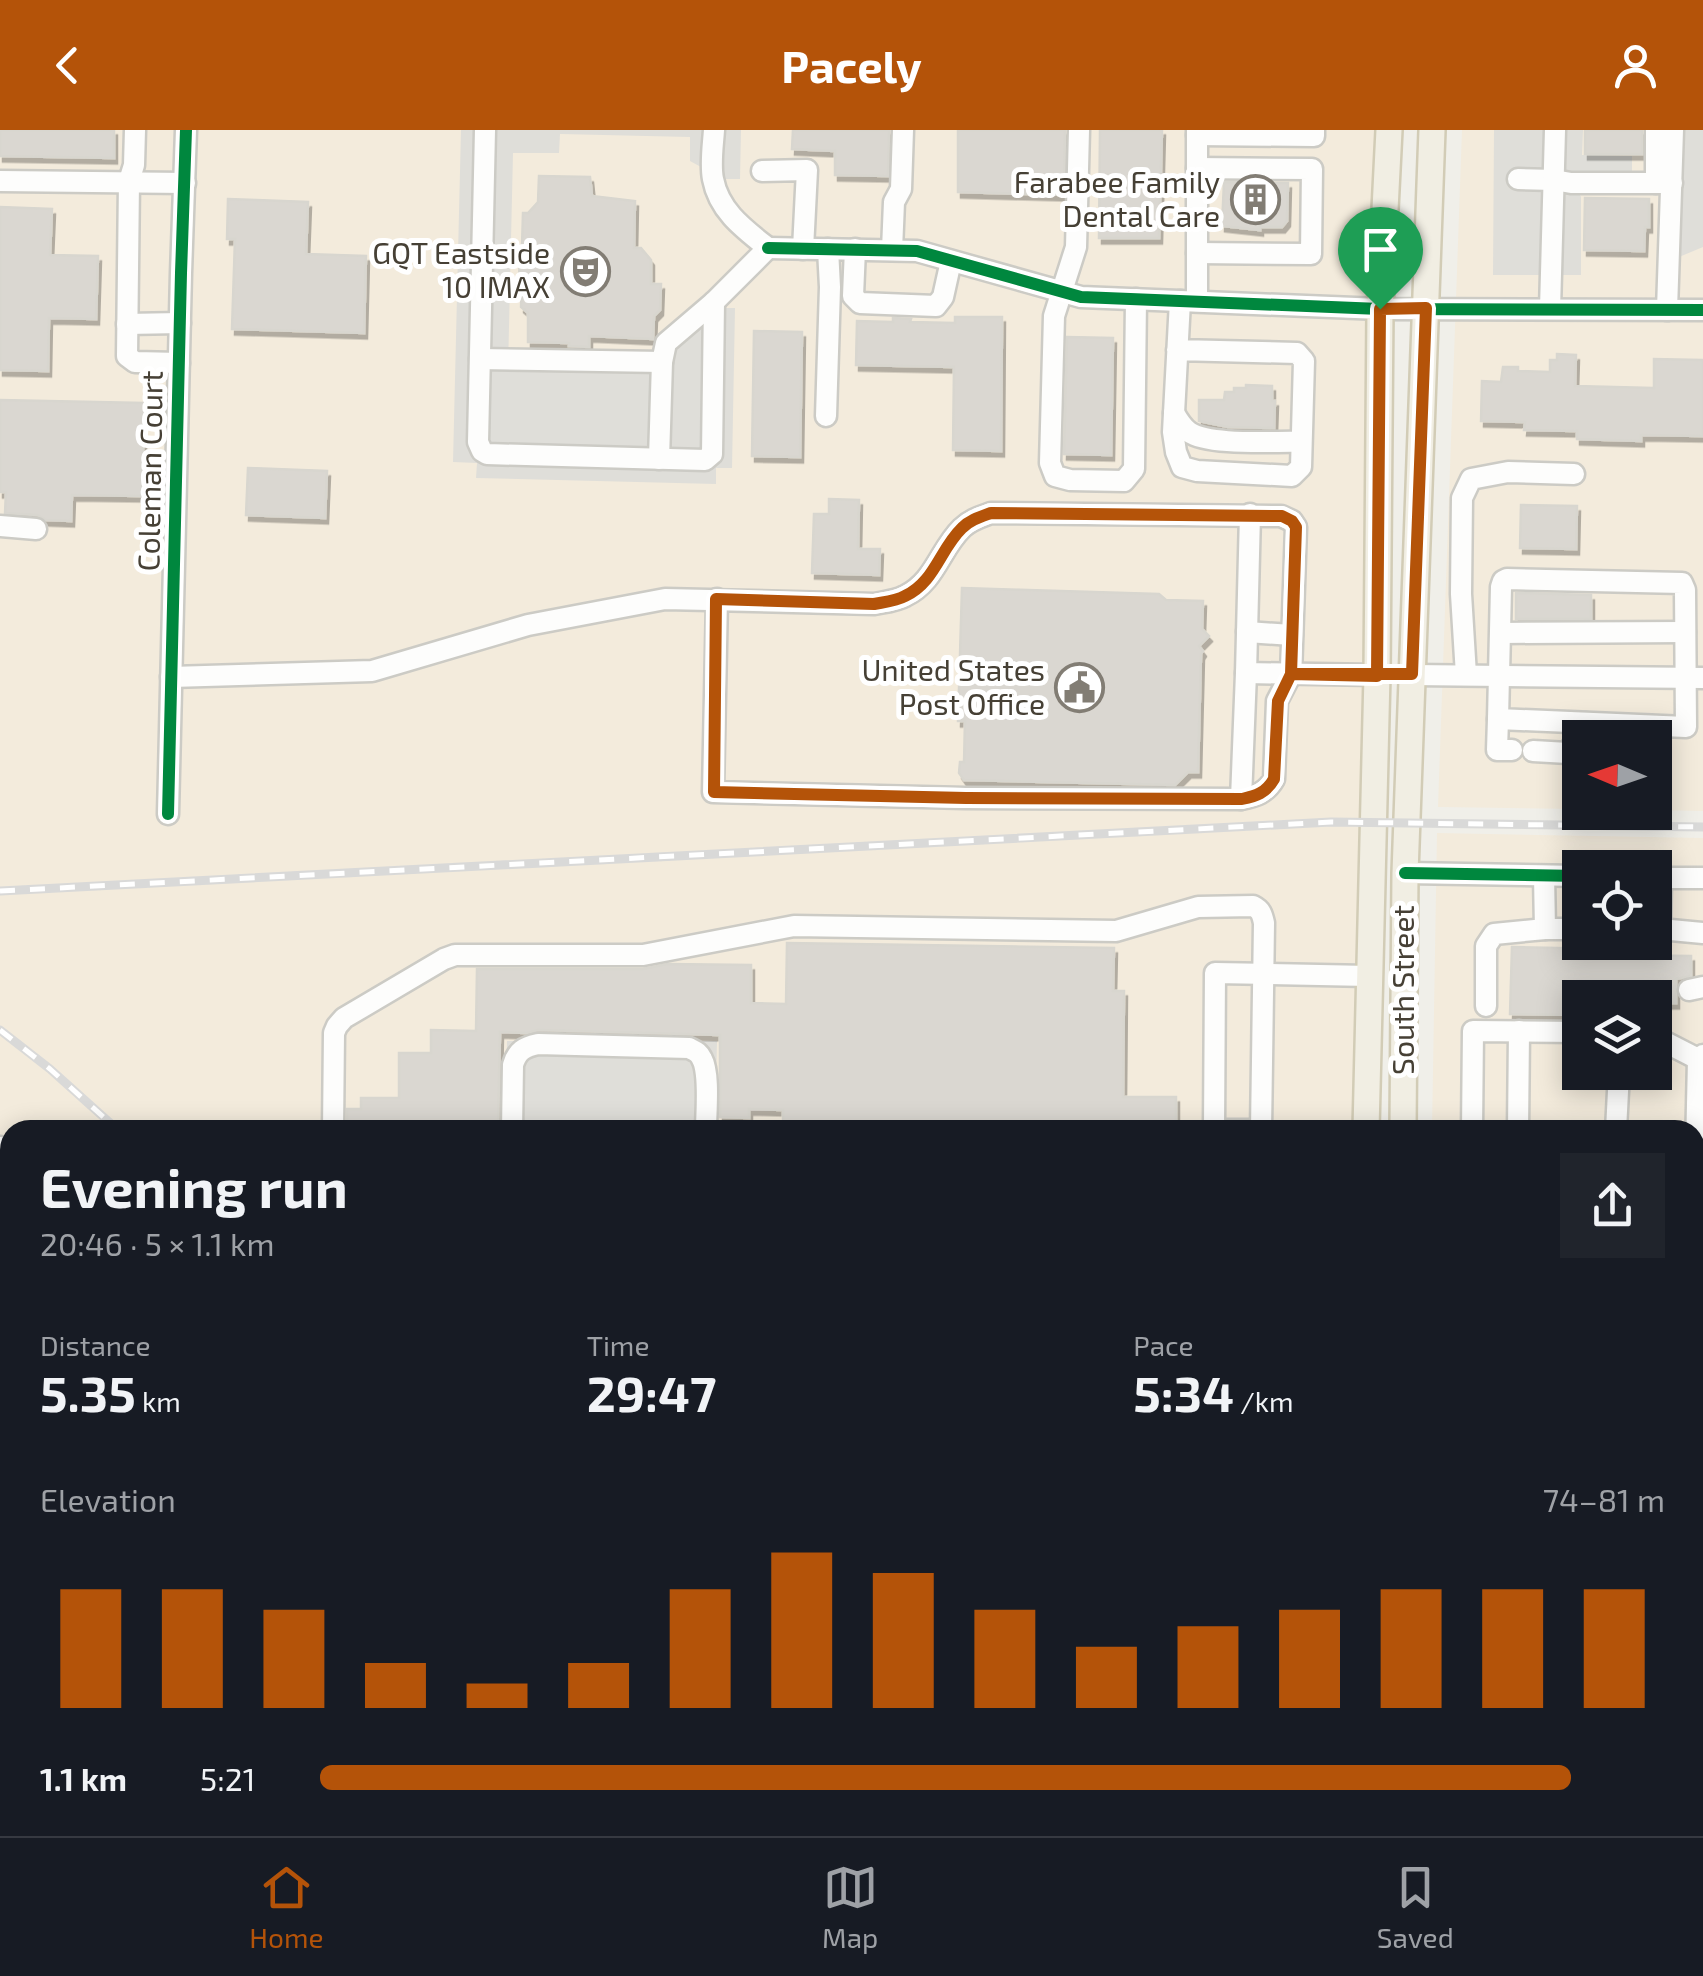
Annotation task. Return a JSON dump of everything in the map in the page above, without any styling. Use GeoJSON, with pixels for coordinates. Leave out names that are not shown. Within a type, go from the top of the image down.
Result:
{"type":"FeatureCollection","features":[{"type":"Feature","properties":{"kind":"main road","name":"South Street"},"geometry":{"type":"LineString","coordinates":[[1366,1120],[1377,676],[1380,309],[1389,130]]}},
{"type":"Feature","properties":{"kind":"main road","name":"South Street"},"geometry":{"type":"LineString","coordinates":[[1403,1120],[1405,873],[1432,130]]}},
{"type":"Feature","properties":{"kind":"main road"},"geometry":{"type":"LineString","coordinates":[[1377,676],[1412,674]]}},
{"type":"Feature","properties":{"kind":"street"},"geometry":{"type":"LineString","coordinates":[[135,130],[134,165],[129,181],[127,356],[134,362],[178,363]]}},
{"type":"Feature","properties":{"kind":"street","name":"Coleman Court"},"geometry":{"type":"LineString","coordinates":[[168,814],[186,130]]}},
{"type":"Feature","properties":{"kind":"street"},"geometry":{"type":"LineString","coordinates":[[485,130],[478,442],[482,451],[705,460],[712,454],[714,302]]}},
{"type":"Feature","properties":{"kind":"street"},"geometry":{"type":"LineString","coordinates":[[714,130],[712,178],[722,205],[740,227],[768,248],[917,251],[1081,297],[1380,309],[1703,310]]}},
{"type":"Feature","properties":{"kind":"street"},"geometry":{"type":"LineString","coordinates":[[892,250],[894,202],[901,190],[903,130]]}},
{"type":"Feature","properties":{"kind":"street"},"geometry":{"type":"LineString","coordinates":[[1079,130],[1076,247],[1054,316],[1050,463],[1056,476],[1124,482],[1134,469],[1136,299]]}},
{"type":"Feature","properties":{"kind":"street"},"geometry":{"type":"LineString","coordinates":[[1177,350],[1298,353],[1304,362],[1301,466],[1292,476],[1182,467],[1173,432],[1177,350],[1197,252],[1197,133],[1314,136],[1314,130]]}},
{"type":"Feature","properties":{"kind":"street"},"geometry":{"type":"LineString","coordinates":[[1550,310],[1555,130]]}},
{"type":"Feature","properties":{"kind":"street"},"geometry":{"type":"LineString","coordinates":[[1656,130],[1664,183],[1667,310]]}},
{"type":"Feature","properties":{"kind":"street"},"geometry":{"type":"LineString","coordinates":[[1664,183],[1673,130]]}},
{"type":"Feature","properties":{"kind":"street"},"geometry":{"type":"LineString","coordinates":[[1197,168],[1312,169],[1311,254],[1197,252]]}},
{"type":"Feature","properties":{"kind":"street"},"geometry":{"type":"LineString","coordinates":[[762,170],[807,170],[802,249]]}},
{"type":"Feature","properties":{"kind":"street"},"geometry":{"type":"LineString","coordinates":[[1518,179],[1664,183]]}},
{"type":"Feature","properties":{"kind":"street"},"geometry":{"type":"LineString","coordinates":[[0,180],[184,183]]}},
{"type":"Feature","properties":{"kind":"street"},"geometry":{"type":"LineString","coordinates":[[660,459],[662,362],[666,344],[768,248]]}},
{"type":"Feature","properties":{"kind":"street"},"geometry":{"type":"LineString","coordinates":[[826,416],[828,249]]}},
{"type":"Feature","properties":{"kind":"street"},"geometry":{"type":"LineString","coordinates":[[855,250],[852,296],[860,304],[936,306],[943,298],[952,261]]}},
{"type":"Feature","properties":{"kind":"street"},"geometry":{"type":"LineString","coordinates":[[128,324],[180,323]]}},
{"type":"Feature","properties":{"kind":"street"},"geometry":{"type":"LineString","coordinates":[[480,359],[662,362]]}},
{"type":"Feature","properties":{"kind":"street"},"geometry":{"type":"LineString","coordinates":[[1174,413],[1180,424],[1199,437],[1302,442]]}},
{"type":"Feature","properties":{"kind":"street"},"geometry":{"type":"LineString","coordinates":[[1466,675],[1461,594],[1462,498],[1471,479],[1508,472],[1574,474]]}},
{"type":"Feature","properties":{"kind":"street"},"geometry":{"type":"LineString","coordinates":[[172,676],[372,671],[528,625],[665,599],[716,599],[874,604],[891,601],[922,585],[960,529],[991,513],[1282,516],[1296,527],[1291,674],[1278,701],[1274,779],[1258,796],[1242,799],[714,792],[716,599]]}},
{"type":"Feature","properties":{"kind":"street"},"geometry":{"type":"LineString","coordinates":[[1242,799],[1250,514]]}},
{"type":"Feature","properties":{"kind":"street"},"geometry":{"type":"LineString","coordinates":[[0,526],[36,529]]}},
{"type":"Feature","properties":{"kind":"street"},"geometry":{"type":"LineString","coordinates":[[1562,753],[1496,750],[1501,587],[1508,579],[1682,583],[1694,678],[1694,727]]}},
{"type":"Feature","properties":{"kind":"street"},"geometry":{"type":"LineString","coordinates":[[1247,632],[1292,634]]}},
{"type":"Feature","properties":{"kind":"street"},"geometry":{"type":"LineString","coordinates":[[1500,633],[1686,632]]}},
{"type":"Feature","properties":{"kind":"street"},"geometry":{"type":"LineString","coordinates":[[1246,673],[1377,676]]}},
{"type":"Feature","properties":{"kind":"street"},"geometry":{"type":"LineString","coordinates":[[1412,674],[1694,678]]}},
{"type":"Feature","properties":{"kind":"street"},"geometry":{"type":"LineString","coordinates":[[1498,719],[1562,722]]}},
{"type":"Feature","properties":{"kind":"street"},"geometry":{"type":"LineString","coordinates":[[1405,873],[1562,876]]}},
{"type":"Feature","properties":{"kind":"street"},"geometry":{"type":"LineString","coordinates":[[1544,876],[1545,929]]}},
{"type":"Feature","properties":{"kind":"street"},"geometry":{"type":"LineString","coordinates":[[1672,878],[1703,878]]}},
{"type":"Feature","properties":{"kind":"street"},"geometry":{"type":"LineString","coordinates":[[333,1120],[336,1026],[455,955],[644,955],[794,926],[1116,931],[1198,907],[1253,906],[1262,914],[1261,1120]]}},
{"type":"Feature","properties":{"kind":"street"},"geometry":{"type":"LineString","coordinates":[[1486,1006],[1486,946],[1494,934],[1562,929]]}},
{"type":"Feature","properties":{"kind":"street"},"geometry":{"type":"LineString","coordinates":[[1672,931],[1703,933]]}},
{"type":"Feature","properties":{"kind":"street"},"geometry":{"type":"LineString","coordinates":[[1214,1120],[1215,973],[1369,976]]}},
{"type":"Feature","properties":{"kind":"street"},"geometry":{"type":"LineString","coordinates":[[1472,1120],[1473,1031],[1562,1032]]}},
{"type":"Feature","properties":{"kind":"street"},"geometry":{"type":"LineString","coordinates":[[1518,1120],[1519,1031]]}},
{"type":"Feature","properties":{"kind":"street"},"geometry":{"type":"LineString","coordinates":[[512,1120],[513,1065],[522,1050],[538,1044],[689,1048],[703,1060],[706,1120]]}},
{"type":"Feature","properties":{"kind":"street"},"geometry":{"type":"LineString","coordinates":[[1672,1045],[1701,1057],[1698,1120]]}},
{"type":"Feature","properties":{"kind":"street"},"geometry":{"type":"LineString","coordinates":[[1616,1120],[1617,1090]]}},
{"type":"Feature","properties":{"kind":"shaded area"},"geometry":{"type":"Polygon","coordinates":[[[0,130],[1383,130],[1355,1120],[0,1120],[0,130]]]}},
{"type":"Feature","properties":{"kind":"shaded area"},"geometry":{"type":"Polygon","coordinates":[[[461,130],[741,130],[740,179],[723,179],[690,161],[690,137],[560,134],[559,153],[513,153],[508,370],[648,373],[721,308],[735,308],[732,468],[716,468],[716,484],[476,478],[477,463],[453,462],[461,130]]]}},
{"type":"Feature","properties":{"kind":"shaded area"},"geometry":{"type":"Polygon","coordinates":[[[1462,130],[1703,130],[1703,811],[1672,810],[1672,720],[1562,720],[1562,809],[1438,807],[1462,130]]]}},
{"type":"Feature","properties":{"kind":"shaded area"},"geometry":{"type":"Polygon","coordinates":[[[1494,130],[1583,130],[1582,155],[1632,156],[1632,171],[1568,171],[1581,197],[1581,275],[1493,275],[1494,130]]]}},
{"type":"Feature","properties":{"kind":"shaded area"},"geometry":{"type":"Polygon","coordinates":[[[1680,130],[1703,130],[1703,247],[1679,257],[1680,130]]]}},
{"type":"Feature","properties":{"kind":"shaded area"},"geometry":{"type":"Polygon","coordinates":[[[1437,833],[1703,838],[1703,1120],[1432,1120],[1437,833]]]}},
{"type":"Feature","properties":{"kind":"shaded area"},"geometry":{"type":"Polygon","coordinates":[[[507,1041],[717,1041],[715,1120],[505,1120],[507,1041]]]}},
{"type":"Feature","properties":{"kind":"building"},"geometry":{"type":"Polygon","coordinates":[[[0,130],[114,130],[114,158],[0,156],[0,130]]]}},
{"type":"Feature","properties":{"kind":"building"},"geometry":{"type":"Polygon","coordinates":[[[793,130],[889,130],[888,176],[835,175],[835,151],[792,149],[793,130]]]}},
{"type":"Feature","properties":{"kind":"building"},"geometry":{"type":"Polygon","coordinates":[[[958,130],[1065,130],[1064,195],[958,192],[958,130]]]}},
{"type":"Feature","properties":{"kind":"building"},"geometry":{"type":"Polygon","coordinates":[[[1100,130],[1162,130],[1159,238],[1099,238],[1100,130]]]}},
{"type":"Feature","properties":{"kind":"building"},"geometry":{"type":"Polygon","coordinates":[[[1585,130],[1642,130],[1642,154],[1585,154],[1585,130]]]}},
{"type":"Feature","properties":{"kind":"building","name":"GQT Eastside 10 IMAX"},"geometry":{"type":"Polygon","coordinates":[[[539,176],[590,177],[592,196],[635,201],[634,248],[641,248],[651,260],[651,284],[661,284],[653,339],[589,336],[589,347],[528,342],[528,313],[521,307],[520,249],[523,213],[538,202],[539,176]]]}},
{"type":"Feature","properties":{"kind":"building","name":"Farabee Family Dental Care"},"geometry":{"type":"Polygon","coordinates":[[[1224,182],[1288,183],[1287,221],[1282,227],[1260,230],[1222,226],[1224,182]]]}},
{"type":"Feature","properties":{"kind":"building"},"geometry":{"type":"Polygon","coordinates":[[[1585,198],[1649,199],[1644,251],[1584,250],[1585,198]]]}},
{"type":"Feature","properties":{"kind":"building"},"geometry":{"type":"Polygon","coordinates":[[[228,199],[308,202],[306,254],[366,256],[364,333],[232,329],[235,239],[227,239],[228,199]]]}},
{"type":"Feature","properties":{"kind":"building"},"geometry":{"type":"Polygon","coordinates":[[[0,207],[52,209],[50,255],[98,256],[96,319],[49,318],[48,371],[0,370],[0,207]]]}},
{"type":"Feature","properties":{"kind":"building"},"geometry":{"type":"Polygon","coordinates":[[[955,317],[1002,317],[1001,451],[953,450],[954,367],[856,365],[857,321],[893,322],[893,318],[955,323],[955,317]]]}},
{"type":"Feature","properties":{"kind":"building"},"geometry":{"type":"Polygon","coordinates":[[[754,331],[802,332],[800,457],[752,456],[754,331]]]}},
{"type":"Feature","properties":{"kind":"building"},"geometry":{"type":"Polygon","coordinates":[[[1067,337],[1113,338],[1111,455],[1064,454],[1067,337]]]}},
{"type":"Feature","properties":{"kind":"building"},"geometry":{"type":"Polygon","coordinates":[[[1557,354],[1576,355],[1575,386],[1654,388],[1654,359],[1703,360],[1703,436],[1641,435],[1641,441],[1577,439],[1577,431],[1524,430],[1525,422],[1481,421],[1482,381],[1501,382],[1503,367],[1550,372],[1550,360],[1557,360],[1557,354]]]}},
{"type":"Feature","properties":{"kind":"building"},"geometry":{"type":"Polygon","coordinates":[[[1246,385],[1272,386],[1274,428],[1228,427],[1199,421],[1199,400],[1224,400],[1225,392],[1246,385]]]}},
{"type":"Feature","properties":{"kind":"building"},"geometry":{"type":"Polygon","coordinates":[[[0,400],[144,403],[142,496],[72,495],[71,521],[5,513],[6,492],[0,492],[0,400]]]}},
{"type":"Feature","properties":{"kind":"building"},"geometry":{"type":"Polygon","coordinates":[[[248,468],[327,471],[325,518],[246,515],[248,468]]]}},
{"type":"Feature","properties":{"kind":"building"},"geometry":{"type":"Polygon","coordinates":[[[829,499],[859,500],[858,549],[880,549],[879,575],[812,573],[814,514],[829,514],[829,499]]]}},
{"type":"Feature","properties":{"kind":"building"},"geometry":{"type":"Polygon","coordinates":[[[1521,505],[1577,506],[1576,549],[1520,548],[1521,505]]]}},
{"type":"Feature","properties":{"kind":"building","name":"United States Post Office"},"geometry":{"type":"Polygon","coordinates":[[[962,588],[1159,594],[1166,600],[1203,601],[1202,629],[1209,636],[1199,646],[1203,651],[1198,772],[1188,772],[1175,785],[964,780],[959,773],[960,762],[964,762],[965,721],[958,721],[962,588]]]}},
{"type":"Feature","properties":{"kind":"building"},"geometry":{"type":"Polygon","coordinates":[[[1516,593],[1591,595],[1591,619],[1516,619],[1516,593]]]}},
{"type":"Feature","properties":{"kind":"building"},"geometry":{"type":"Polygon","coordinates":[[[787,943],[1114,948],[1113,991],[1124,991],[1123,1097],[1176,1097],[1176,1120],[783,1120],[783,1110],[749,1109],[749,1118],[720,1117],[720,1035],[538,1030],[500,1032],[498,1120],[347,1120],[347,1109],[361,1109],[361,1098],[399,1098],[399,1053],[431,1053],[431,1030],[476,1031],[477,969],[751,965],[751,1003],[786,1004],[787,943]]]}},
{"type":"Feature","properties":{"kind":"building"},"geometry":{"type":"Polygon","coordinates":[[[1512,947],[1562,948],[1562,960],[1672,960],[1672,956],[1691,956],[1691,976],[1676,979],[1676,1003],[1672,1003],[1672,980],[1562,980],[1562,1015],[1510,1014],[1512,947]]]}},
{"type":"Feature","properties":{"kind":"railway"},"geometry":{"type":"LineString","coordinates":[[0,891],[1331,822],[1703,827]]}},
{"type":"Feature","properties":{"kind":"railway"},"geometry":{"type":"LineString","coordinates":[[0,1030],[107,1120]]}},
{"type":"Feature","properties":{"kind":"cycle path"},"geometry":{"type":"LineString","coordinates":[[168,814],[186,130]]}},
{"type":"Feature","properties":{"kind":"cycle path"},"geometry":{"type":"LineString","coordinates":[[768,248],[917,251],[1081,297],[1380,309],[1703,310]]}},
{"type":"Feature","properties":{"kind":"cycle path"},"geometry":{"type":"LineString","coordinates":[[1405,873],[1562,876]]}},
{"type":"Feature","properties":{"kind":"place","name":"Farabee Family Dental Care"},"geometry":{"type":"Point","coordinates":[1255,200]}},
{"type":"Feature","properties":{"kind":"place","name":"GQT Eastside 10 IMAX"},"geometry":{"type":"Point","coordinates":[585,271]}},
{"type":"Feature","properties":{"kind":"place","name":"United States Post Office"},"geometry":{"type":"Point","coordinates":[1080,688]}},
{"type":"Feature","properties":{"kind":"route"},"geometry":{"type":"LineString","coordinates":[[1380,309],[1377,676],[1291,674],[1296,527],[1282,516],[991,513],[960,529],[922,585],[891,601],[874,604],[716,599],[714,792],[966,798],[1258,796],[1274,779],[1278,701],[1291,674],[1377,676],[1412,674],[1426,308],[1380,309]]}}]}
